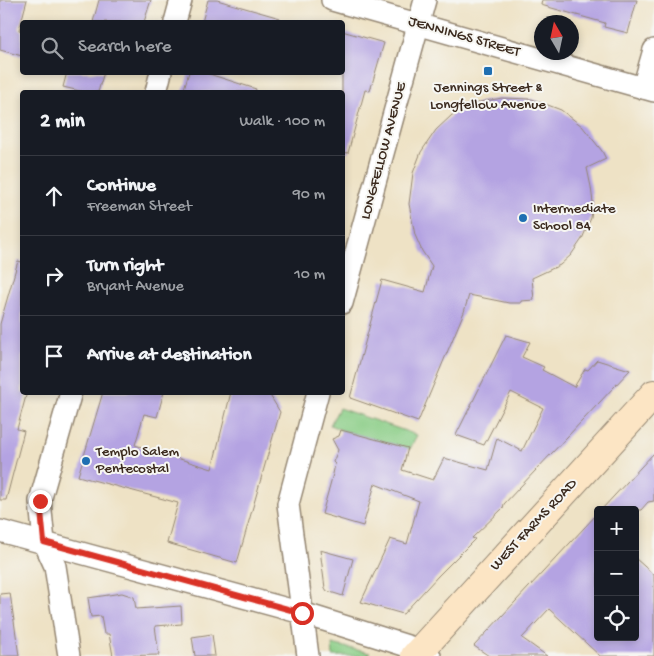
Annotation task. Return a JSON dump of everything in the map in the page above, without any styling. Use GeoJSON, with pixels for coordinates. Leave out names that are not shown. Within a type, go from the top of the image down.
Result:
{"type":"FeatureCollection","features":[{"type":"Feature","properties":{"kind":"street"},"geometry":{"type":"LineString","coordinates":[[175,20],[181,0]]}},
{"type":"Feature","properties":{"kind":"street","name":"JENNINGS STREET"},"geometry":{"type":"LineString","coordinates":[[332,0],[649,89]]}},
{"type":"Feature","properties":{"kind":"street","name":"LONGFELLOW AVENUE"},"geometry":{"type":"LineString","coordinates":[[345,292],[425,0]]}},
{"type":"Feature","properties":{"kind":"street"},"geometry":{"type":"LineString","coordinates":[[649,89],[654,50]]}},
{"type":"Feature","properties":{"kind":"street"},"geometry":{"type":"LineString","coordinates":[[156,90],[160,75]]}},
{"type":"Feature","properties":{"kind":"street","name":"WEST FARMS ROAD"},"geometry":{"type":"LineString","coordinates":[[421,654],[654,394]]}},
{"type":"Feature","properties":{"kind":"street"},"geometry":{"type":"LineString","coordinates":[[69,656],[55,566],[44,542],[40,501],[70,395]]}},
{"type":"Feature","properties":{"kind":"street"},"geometry":{"type":"LineString","coordinates":[[308,656],[288,504],[317,395]]}},
{"type":"Feature","properties":{"kind":"street"},"geometry":{"type":"LineString","coordinates":[[0,531],[302,613],[421,654]]}},
{"type":"Feature","properties":{"kind":"green space"},"geometry":{"type":"Polygon","coordinates":[[[339,408],[417,435],[410,449],[341,430],[330,425],[339,408]]]}},
{"type":"Feature","properties":{"kind":"green space"},"geometry":{"type":"Polygon","coordinates":[[[332,644],[370,653],[368,656],[333,656],[332,644]]]}},
{"type":"Feature","properties":{"kind":"building"},"geometry":{"type":"Polygon","coordinates":[[[0,0],[27,0],[22,20],[20,20],[20,55],[0,50],[0,0]]]}},
{"type":"Feature","properties":{"kind":"building"},"geometry":{"type":"Polygon","coordinates":[[[99,0],[151,0],[145,20],[94,20],[99,0]]]}},
{"type":"Feature","properties":{"kind":"building"},"geometry":{"type":"Polygon","coordinates":[[[208,0],[217,0],[280,18],[280,20],[203,20],[208,0]]]}},
{"type":"Feature","properties":{"kind":"building"},"geometry":{"type":"Polygon","coordinates":[[[542,0],[637,0],[628,33],[604,27],[605,23],[541,5],[542,0]]]}},
{"type":"Feature","properties":{"kind":"building"},"geometry":{"type":"Polygon","coordinates":[[[345,32],[384,43],[370,91],[365,90],[348,153],[345,152],[345,90],[342,90],[342,75],[345,75],[345,32]]]}},
{"type":"Feature","properties":{"kind":"building"},"geometry":{"type":"Polygon","coordinates":[[[66,75],[103,75],[99,90],[76,90],[63,87],[66,75]]]}},
{"type":"Feature","properties":{"kind":"building"},"geometry":{"type":"Polygon","coordinates":[[[188,75],[212,75],[256,89],[256,90],[184,90],[188,75]]]}},
{"type":"Feature","properties":{"kind":"building"},"geometry":{"type":"Polygon","coordinates":[[[502,98],[532,99],[561,110],[582,126],[602,151],[606,159],[587,168],[593,203],[591,218],[582,239],[571,255],[560,265],[532,278],[534,300],[509,303],[469,295],[464,312],[418,422],[350,398],[382,280],[425,292],[432,266],[422,251],[415,235],[409,204],[413,173],[421,152],[436,130],[452,115],[480,102],[502,98]]]}},
{"type":"Feature","properties":{"kind":"building"},"geometry":{"type":"Polygon","coordinates":[[[18,261],[20,262],[20,395],[26,395],[17,429],[24,431],[6,500],[0,500],[0,324],[18,261]]]}},
{"type":"Feature","properties":{"kind":"building"},"geometry":{"type":"Polygon","coordinates":[[[506,335],[530,342],[522,357],[544,367],[542,370],[574,387],[585,369],[588,370],[597,360],[630,370],[504,504],[503,508],[472,538],[475,539],[403,614],[361,602],[390,539],[407,544],[419,501],[375,484],[363,526],[322,514],[333,474],[335,464],[333,462],[338,450],[332,439],[339,436],[341,430],[408,448],[402,470],[433,480],[444,458],[488,470],[497,438],[522,451],[543,408],[511,392],[484,445],[456,435],[506,335]]]}},
{"type":"Feature","properties":{"kind":"building"},"geometry":{"type":"Polygon","coordinates":[[[102,395],[163,395],[157,417],[144,414],[135,445],[212,469],[230,395],[270,395],[280,412],[237,563],[167,543],[178,503],[78,476],[102,395]]]}},
{"type":"Feature","properties":{"kind":"building"},"geometry":{"type":"Polygon","coordinates":[[[654,453],[654,501],[648,502],[641,510],[639,510],[639,506],[605,506],[654,453]]]}},
{"type":"Feature","properties":{"kind":"building"},"geometry":{"type":"Polygon","coordinates":[[[594,517],[594,641],[639,641],[639,562],[654,575],[654,656],[600,656],[549,609],[522,638],[547,656],[489,656],[474,646],[594,517]]]}},
{"type":"Feature","properties":{"kind":"building"},"geometry":{"type":"Polygon","coordinates":[[[320,550],[353,559],[343,596],[327,591],[325,588],[320,550]]]}},
{"type":"Feature","properties":{"kind":"building"},"geometry":{"type":"Polygon","coordinates":[[[10,593],[19,656],[0,656],[0,594],[10,593]]]}},
{"type":"Feature","properties":{"kind":"building"},"geometry":{"type":"Polygon","coordinates":[[[122,593],[134,597],[136,609],[181,606],[182,624],[155,626],[159,655],[113,656],[109,634],[104,634],[101,616],[91,617],[88,598],[122,593]]]}},
{"type":"Feature","properties":{"kind":"building"},"geometry":{"type":"Polygon","coordinates":[[[212,634],[215,656],[195,656],[192,637],[212,634]]]}},
{"type":"Feature","properties":{"kind":"place","name":"Jennings Street & Longfellow Avenue"},"geometry":{"type":"Point","coordinates":[488,71]}},
{"type":"Feature","properties":{"kind":"place","name":"Intermediate School 84"},"geometry":{"type":"Point","coordinates":[523,218]}},
{"type":"Feature","properties":{"kind":"place","name":"Templo Salem Pentecostal"},"geometry":{"type":"Point","coordinates":[86,461]}},
{"type":"Feature","properties":{"kind":"route"},"geometry":{"type":"LineString","coordinates":[[40,501],[44,542],[302,613]]}}]}
